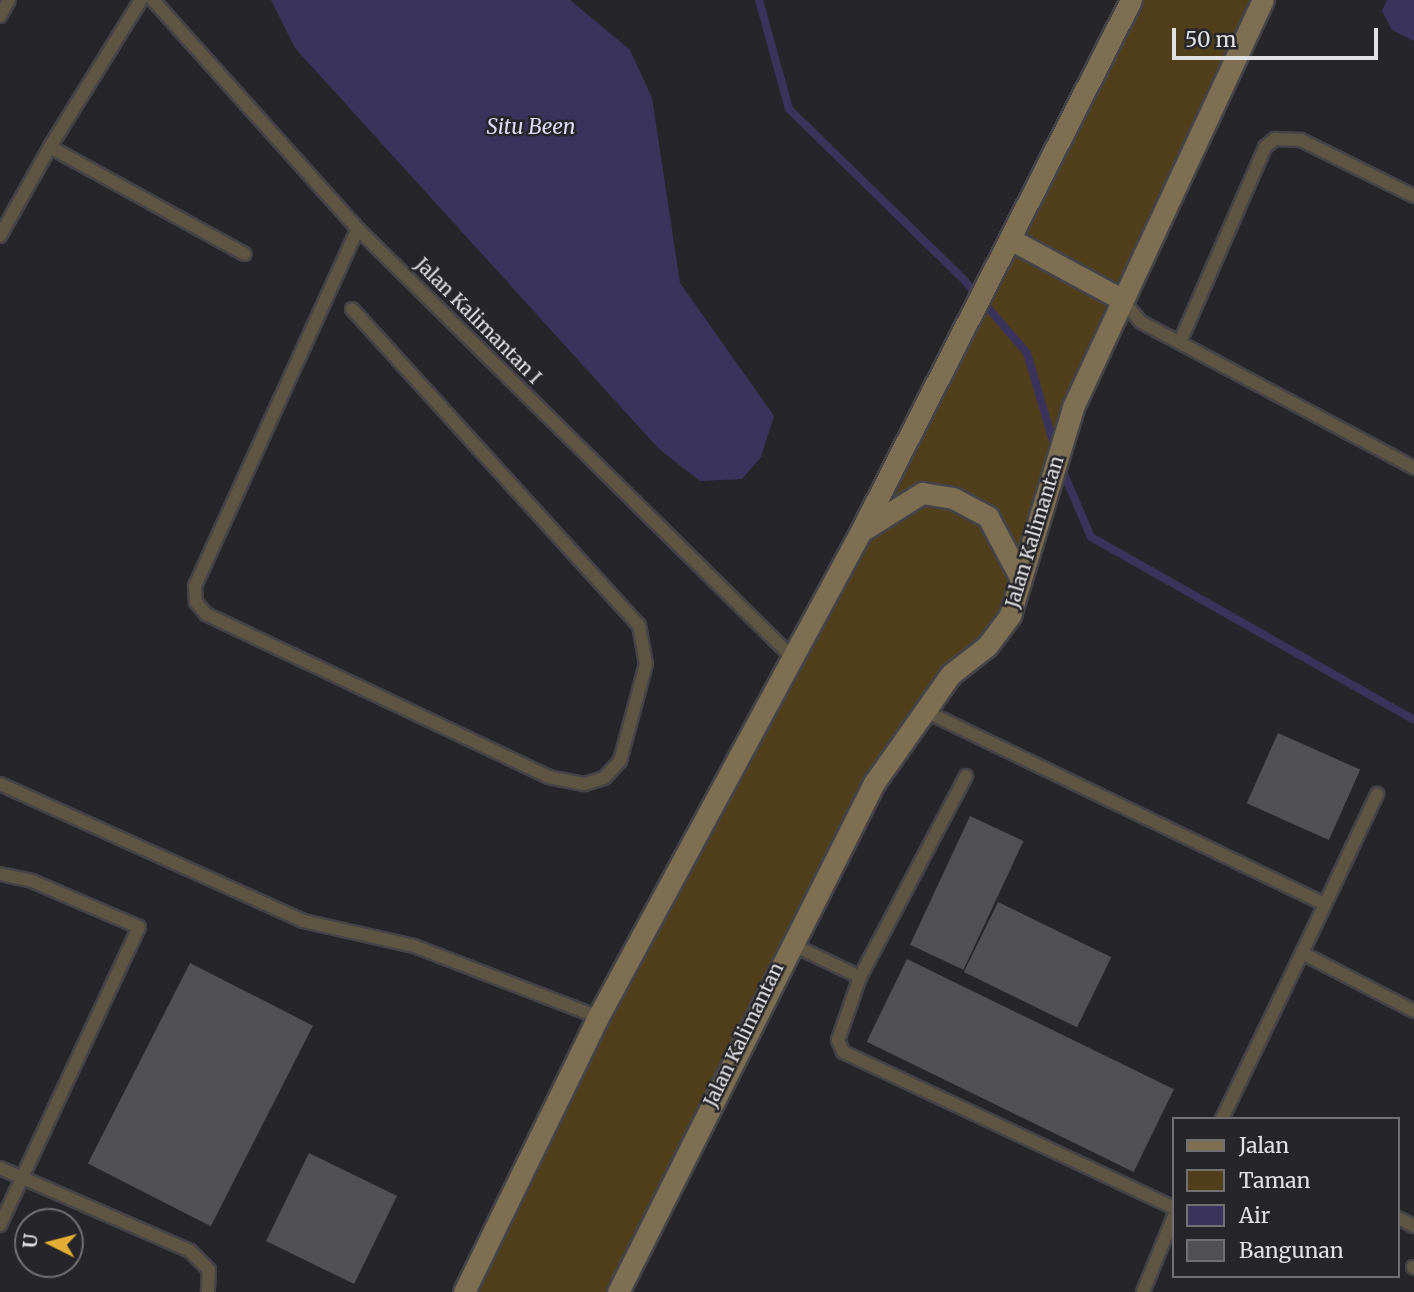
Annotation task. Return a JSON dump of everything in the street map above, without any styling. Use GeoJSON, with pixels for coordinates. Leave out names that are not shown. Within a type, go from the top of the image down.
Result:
{"type":"FeatureCollection","features":[{"type":"Feature","properties":{"kind":"street"},"geometry":{"type":"LineString","coordinates":[[464,1292],[598,1017],[790,655],[861,531],[951,356],[987,278],[1012,240],[1131,0]]}},
{"type":"Feature","properties":{"kind":"street","name":"Jalan Kalimantan"},"geometry":{"type":"LineString","coordinates":[[618,1292],[789,943],[874,783],[923,710],[1000,631],[1035,532],[1073,407],[1121,299],[1263,0]]}},
{"type":"Feature","properties":{"kind":"street"},"geometry":{"type":"LineString","coordinates":[[1012,240],[1121,299]]}},
{"type":"Feature","properties":{"kind":"street"},"geometry":{"type":"LineString","coordinates":[[861,531],[922,493],[953,498],[988,517],[1020,577]]}},
{"type":"Feature","properties":{"kind":"lane"},"geometry":{"type":"LineString","coordinates":[[0,16],[9,0]]}},
{"type":"Feature","properties":{"kind":"lane"},"geometry":{"type":"LineString","coordinates":[[0,236],[50,147],[141,0]]}},
{"type":"Feature","properties":{"kind":"lane","name":"Jalan Kalimantan I"},"geometry":{"type":"LineString","coordinates":[[153,0],[358,229],[790,655]]}},
{"type":"Feature","properties":{"kind":"lane"},"geometry":{"type":"LineString","coordinates":[[1180,342],[1265,147],[1275,139],[1301,140],[1414,196]]}},
{"type":"Feature","properties":{"kind":"lane"},"geometry":{"type":"LineString","coordinates":[[50,147],[245,254]]}},
{"type":"Feature","properties":{"kind":"lane"},"geometry":{"type":"LineString","coordinates":[[352,309],[639,625],[646,664],[620,761],[604,778],[584,784],[550,778],[206,614],[196,602],[195,586],[358,229]]}},
{"type":"Feature","properties":{"kind":"lane"},"geometry":{"type":"LineString","coordinates":[[1121,299],[1141,322],[1414,468]]}},
{"type":"Feature","properties":{"kind":"lane"},"geometry":{"type":"LineString","coordinates":[[923,710],[1322,903]]}},
{"type":"Feature","properties":{"kind":"lane"},"geometry":{"type":"LineString","coordinates":[[966,776],[860,977],[838,1040],[843,1052],[1172,1207]]}},
{"type":"Feature","properties":{"kind":"lane"},"geometry":{"type":"LineString","coordinates":[[0,784],[303,921],[414,946],[598,1017]]}},
{"type":"Feature","properties":{"kind":"lane"},"geometry":{"type":"LineString","coordinates":[[1223,1117],[1302,953],[1322,903],[1377,794]]}},
{"type":"Feature","properties":{"kind":"lane"},"geometry":{"type":"LineString","coordinates":[[0,874],[32,881],[139,927],[0,1225]]}},
{"type":"Feature","properties":{"kind":"lane"},"geometry":{"type":"LineString","coordinates":[[789,943],[860,977]]}},
{"type":"Feature","properties":{"kind":"lane"},"geometry":{"type":"LineString","coordinates":[[1302,953],[1414,1011]]}},
{"type":"Feature","properties":{"kind":"lane"},"geometry":{"type":"LineString","coordinates":[[0,1168],[190,1251],[209,1270],[208,1292]]}},
{"type":"Feature","properties":{"kind":"lane"},"geometry":{"type":"LineString","coordinates":[[1143,1292],[1172,1221]]}},
{"type":"Feature","properties":{"kind":"green space"},"geometry":{"type":"Polygon","coordinates":[[[1131,0],[1263,0],[1121,299],[1010,615],[923,710],[618,1292],[473,1292],[790,655],[1131,0]]]}},
{"type":"Feature","properties":{"kind":"water","name":"Situ Been"},"geometry":{"type":"Polygon","coordinates":[[[271,0],[570,0],[630,50],[652,98],[680,283],[774,416],[761,457],[742,479],[700,481],[659,449],[295,48],[271,0]]]}},
{"type":"Feature","properties":{"kind":"water"},"geometry":{"type":"Polygon","coordinates":[[[1387,0],[1414,0],[1414,41],[1392,30],[1382,11],[1387,0]]]}},
{"type":"Feature","properties":{"kind":"building"},"geometry":{"type":"Polygon","coordinates":[[[1278,733],[1360,770],[1329,840],[1247,803],[1278,733]]]}},
{"type":"Feature","properties":{"kind":"building"},"geometry":{"type":"Polygon","coordinates":[[[970,816],[1023,841],[963,970],[910,945],[970,816]]]}},
{"type":"Feature","properties":{"kind":"building"},"geometry":{"type":"Polygon","coordinates":[[[998,902],[1111,957],[1077,1027],[964,972],[998,902]]]}},
{"type":"Feature","properties":{"kind":"building"},"geometry":{"type":"Polygon","coordinates":[[[907,959],[1174,1089],[1134,1172],[867,1042],[907,959]]]}},
{"type":"Feature","properties":{"kind":"building"},"geometry":{"type":"Polygon","coordinates":[[[190,963],[313,1026],[211,1226],[88,1163],[190,963]]]}},
{"type":"Feature","properties":{"kind":"building"},"geometry":{"type":"Polygon","coordinates":[[[309,1153],[397,1196],[354,1284],[266,1241],[309,1153]]]}},
{"type":"Feature","properties":{"kind":"waterway"},"geometry":{"type":"LineString","coordinates":[[759,0],[789,109],[964,280],[1027,353],[1055,448]]}},
{"type":"Feature","properties":{"kind":"waterway"},"geometry":{"type":"LineString","coordinates":[[1061,467],[1091,537],[1414,720]]}}]}
